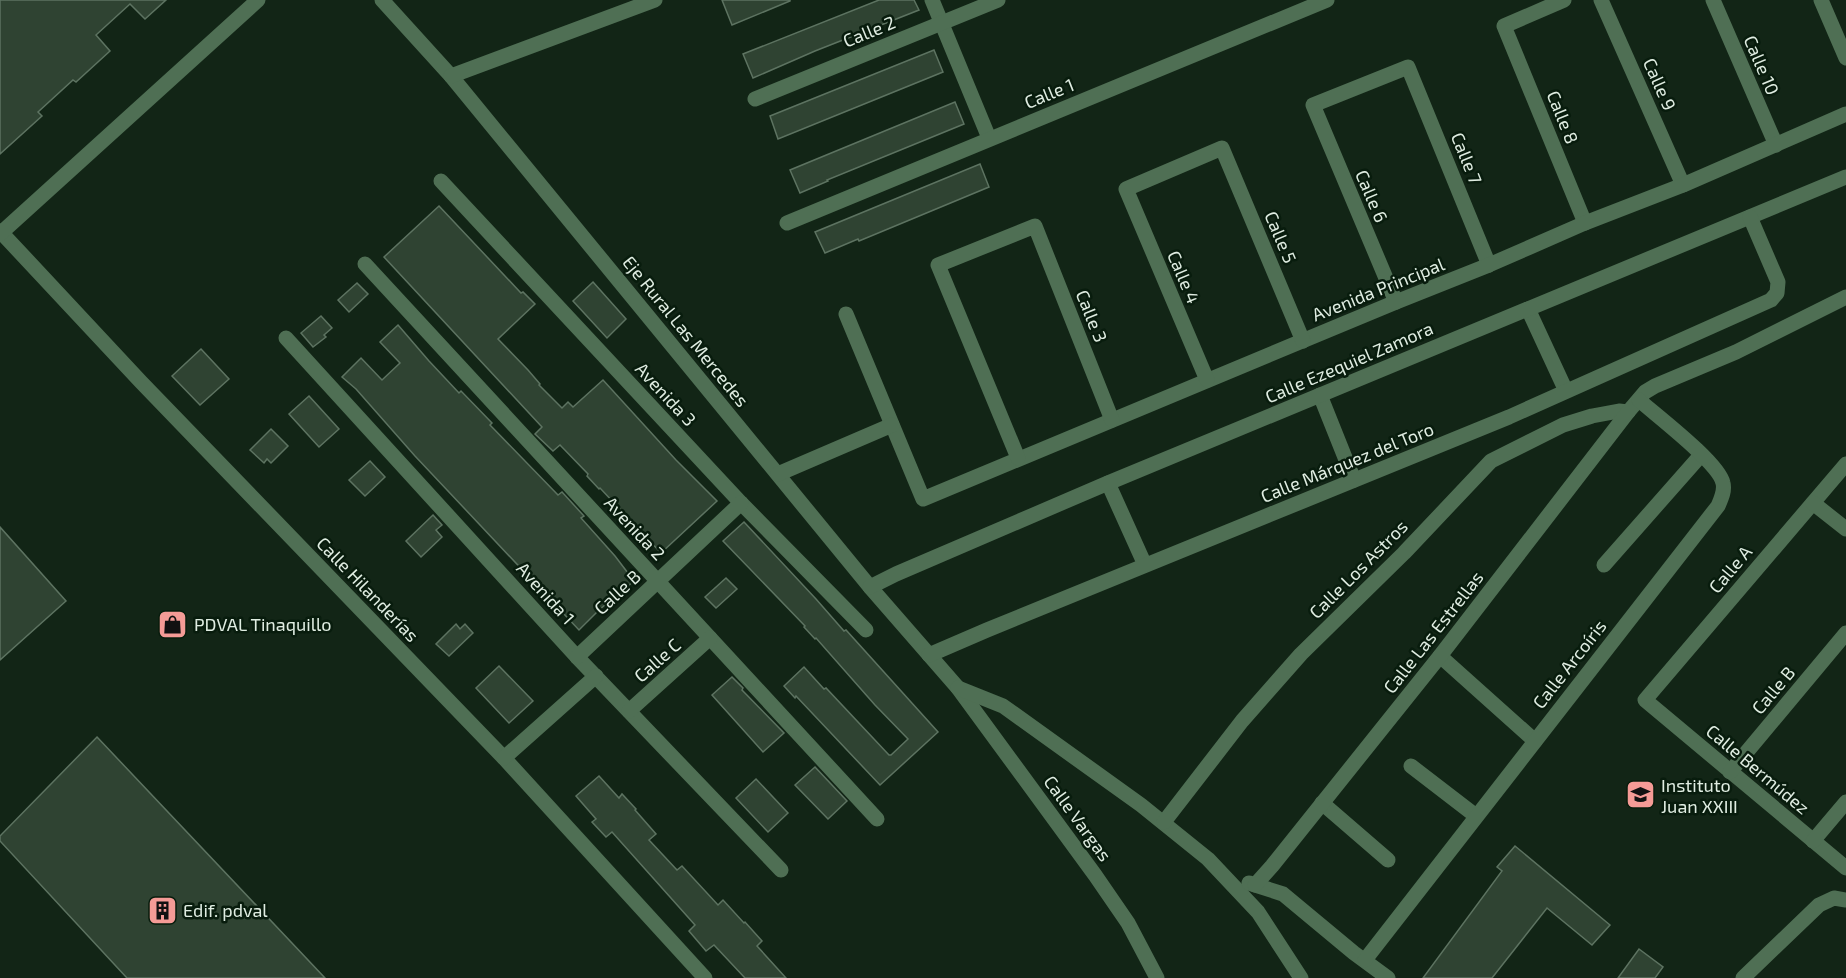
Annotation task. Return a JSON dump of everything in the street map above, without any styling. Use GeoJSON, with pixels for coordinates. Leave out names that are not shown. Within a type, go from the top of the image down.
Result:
{"type":"FeatureCollection","features":[{"type":"Feature","properties":{"kind":"street"},"geometry":{"type":"LineString","coordinates":[[1,232],[258,0]]}},
{"type":"Feature","properties":{"kind":"street","name":"Eje Rural Las Mercedes"},"geometry":{"type":"LineString","coordinates":[[382,0],[451,76],[870,587],[958,688]]}},
{"type":"Feature","properties":{"kind":"street"},"geometry":{"type":"LineString","coordinates":[[451,76],[655,0]]}},
{"type":"Feature","properties":{"kind":"street"},"geometry":{"type":"LineString","coordinates":[[932,0],[989,138]]}},
{"type":"Feature","properties":{"kind":"street","name":"Calle 2"},"geometry":{"type":"LineString","coordinates":[[755,99],[998,0]]}},
{"type":"Feature","properties":{"kind":"street","name":"Calle 1"},"geometry":{"type":"LineString","coordinates":[[787,223],[1328,0]]}},
{"type":"Feature","properties":{"kind":"street","name":"Calle 8"},"geometry":{"type":"LineString","coordinates":[[1564,0],[1504,26],[1585,223]]}},
{"type":"Feature","properties":{"kind":"street","name":"Calle 9"},"geometry":{"type":"LineString","coordinates":[[1601,0],[1683,184]]}},
{"type":"Feature","properties":{"kind":"street","name":"Calle 10"},"geometry":{"type":"LineString","coordinates":[[1713,0],[1776,145]]}},
{"type":"Feature","properties":{"kind":"street"},"geometry":{"type":"LineString","coordinates":[[1821,0],[1846,58]]}},
{"type":"Feature","properties":{"kind":"street","name":"Calle 6"},"geometry":{"type":"LineString","coordinates":[[1395,302],[1313,105],[1408,67]]}},
{"type":"Feature","properties":{"kind":"street","name":"Calle 7"},"geometry":{"type":"LineString","coordinates":[[1408,67],[1489,265]]}},
{"type":"Feature","properties":{"kind":"street","name":"Avenida Principal"},"geometry":{"type":"LineString","coordinates":[[892,425],[923,499],[1489,265],[1846,114]]}},
{"type":"Feature","properties":{"kind":"street","name":"Calle 4"},"geometry":{"type":"LineString","coordinates":[[1207,380],[1126,189],[1222,148]]}},
{"type":"Feature","properties":{"kind":"street","name":"Calle 5"},"geometry":{"type":"LineString","coordinates":[[1222,148],[1303,341]]}},
{"type":"Feature","properties":{"kind":"street","name":"Calle Ezequiel Zamora"},"geometry":{"type":"LineString","coordinates":[[870,587],[1108,483],[1846,177]]}},
{"type":"Feature","properties":{"kind":"street","name":"Avenida 3"},"geometry":{"type":"LineString","coordinates":[[441,181],[741,503],[866,630]]}},
{"type":"Feature","properties":{"kind":"street","name":"Calle Márquez del Toro"},"geometry":{"type":"LineString","coordinates":[[929,655],[1509,417],[1771,300],[1775,297],[1778,282],[1750,217]]}},
{"type":"Feature","properties":{"kind":"street","name":"Calle 3"},"geometry":{"type":"LineString","coordinates":[[1018,458],[938,265],[1035,226],[1112,420]]}},
{"type":"Feature","properties":{"kind":"street","name":"Calle Hilanderías"},"geometry":{"type":"LineString","coordinates":[[1,232],[149,390],[504,758],[705,978]]}},
{"type":"Feature","properties":{"kind":"street","name":"Avenida 2"},"geometry":{"type":"LineString","coordinates":[[365,264],[877,819]]}},
{"type":"Feature","properties":{"kind":"street","name":"Calle Las Estrellas"},"geometry":{"type":"LineString","coordinates":[[1255,885],[1440,656],[1645,392],[1737,352],[1846,297]]}},
{"type":"Feature","properties":{"kind":"street"},"geometry":{"type":"LineString","coordinates":[[1527,309],[1566,391]]}},
{"type":"Feature","properties":{"kind":"street"},"geometry":{"type":"LineString","coordinates":[[778,474],[892,425],[846,314]]}},
{"type":"Feature","properties":{"kind":"street","name":"Avenida 1"},"geometry":{"type":"LineString","coordinates":[[286,338],[578,657],[780,870]]}},
{"type":"Feature","properties":{"kind":"street"},"geometry":{"type":"LineString","coordinates":[[1320,395],[1354,480]]}},
{"type":"Feature","properties":{"kind":"street","name":"Calle Arcoíris"},"geometry":{"type":"LineString","coordinates":[[1365,960],[1718,506],[1723,482],[1719,473],[1639,400]]}},
{"type":"Feature","properties":{"kind":"street","name":"Calle Los Astros"},"geometry":{"type":"LineString","coordinates":[[1164,822],[1242,721],[1300,654],[1404,553],[1491,461],[1563,425],[1592,416],[1619,411],[1628,412]]}},
{"type":"Feature","properties":{"kind":"street"},"geometry":{"type":"LineString","coordinates":[[1604,565],[1701,455]]}},
{"type":"Feature","properties":{"kind":"street","name":"Calle A"},"geometry":{"type":"LineString","coordinates":[[1645,700],[1846,464]]}},
{"type":"Feature","properties":{"kind":"street"},"geometry":{"type":"LineString","coordinates":[[1108,483],[1145,565]]}},
{"type":"Feature","properties":{"kind":"street","name":"Calle B"},"geometry":{"type":"LineString","coordinates":[[578,657],[741,503]]}},
{"type":"Feature","properties":{"kind":"street"},"geometry":{"type":"LineString","coordinates":[[1813,503],[1846,529]]}},
{"type":"Feature","properties":{"kind":"street","name":"Calle B"},"geometry":{"type":"LineString","coordinates":[[1730,772],[1846,633]]}},
{"type":"Feature","properties":{"kind":"street","name":"Calle C"},"geometry":{"type":"LineString","coordinates":[[629,711],[710,638]]}},
{"type":"Feature","properties":{"kind":"street"},"geometry":{"type":"LineString","coordinates":[[1440,656],[1535,741]]}},
{"type":"Feature","properties":{"kind":"street"},"geometry":{"type":"LineString","coordinates":[[504,758],[596,676]]}},
{"type":"Feature","properties":{"kind":"street"},"geometry":{"type":"LineString","coordinates":[[958,688],[1003,706],[1164,822],[1208,859],[1258,912],[1301,978]]}},
{"type":"Feature","properties":{"kind":"street","name":"Calle Vargas"},"geometry":{"type":"LineString","coordinates":[[958,688],[1115,903],[1128,922],[1158,978]]}},
{"type":"Feature","properties":{"kind":"street","name":"Calle Bermúdez"},"geometry":{"type":"LineString","coordinates":[[1645,700],[1846,868]]}},
{"type":"Feature","properties":{"kind":"street"},"geometry":{"type":"LineString","coordinates":[[1411,766],[1476,816]]}},
{"type":"Feature","properties":{"kind":"street"},"geometry":{"type":"LineString","coordinates":[[1813,841],[1846,802]]}},
{"type":"Feature","properties":{"kind":"street"},"geometry":{"type":"LineString","coordinates":[[1322,803],[1388,860]]}},
{"type":"Feature","properties":{"kind":"street"},"geometry":{"type":"LineString","coordinates":[[1223,875],[1283,894],[1388,978]]}},
{"type":"Feature","properties":{"kind":"street"},"geometry":{"type":"LineString","coordinates":[[1743,978],[1819,905],[1834,898],[1846,900]]}},
{"type":"Feature","properties":{"kind":"building"},"geometry":{"type":"Polygon","coordinates":[[[0,0],[166,0],[145,19],[130,4],[96,35],[110,51],[38,112],[42,116],[0,154],[0,0]]]}},
{"type":"Feature","properties":{"kind":"building"},"geometry":{"type":"Polygon","coordinates":[[[722,0],[790,0],[790,1],[732,25],[722,0]]]}},
{"type":"Feature","properties":{"kind":"building"},"geometry":{"type":"Polygon","coordinates":[[[879,0],[914,0],[919,10],[753,78],[743,54],[879,0]]]}},
{"type":"Feature","properties":{"kind":"building"},"geometry":{"type":"Polygon","coordinates":[[[934,50],[943,72],[778,139],[770,116],[934,50]]]}},
{"type":"Feature","properties":{"kind":"building"},"geometry":{"type":"Polygon","coordinates":[[[955,102],[964,124],[800,193],[790,170],[955,102]]]}},
{"type":"Feature","properties":{"kind":"building"},"geometry":{"type":"Polygon","coordinates":[[[980,164],[989,187],[825,253],[815,232],[980,164]]]}},
{"type":"Feature","properties":{"kind":"building"},"geometry":{"type":"Polygon","coordinates":[[[439,206],[521,293],[523,292],[535,304],[498,339],[539,385],[562,408],[568,402],[573,407],[603,380],[717,501],[661,553],[560,445],[553,451],[535,434],[542,427],[384,257],[439,206]]]}},
{"type":"Feature","properties":{"kind":"building"},"geometry":{"type":"Polygon","coordinates":[[[593,282],[626,319],[607,338],[573,301],[593,282]]]}},
{"type":"Feature","properties":{"kind":"building"},"geometry":{"type":"Polygon","coordinates":[[[357,283],[368,294],[349,312],[338,300],[357,283]]]}},
{"type":"Feature","properties":{"kind":"building"},"geometry":{"type":"Polygon","coordinates":[[[321,316],[332,328],[324,335],[326,337],[313,347],[301,333],[321,316]]]}},
{"type":"Feature","properties":{"kind":"building"},"geometry":{"type":"Polygon","coordinates":[[[398,325],[459,393],[461,391],[492,423],[490,425],[558,495],[562,492],[584,516],[581,518],[634,581],[579,630],[415,456],[356,389],[342,377],[361,358],[382,380],[400,363],[380,342],[398,325]]]}},
{"type":"Feature","properties":{"kind":"building"},"geometry":{"type":"Polygon","coordinates":[[[201,349],[229,379],[200,405],[172,376],[201,349]]]}},
{"type":"Feature","properties":{"kind":"building"},"geometry":{"type":"Polygon","coordinates":[[[309,396],[339,429],[319,447],[289,414],[309,396]]]}},
{"type":"Feature","properties":{"kind":"building"},"geometry":{"type":"Polygon","coordinates":[[[271,429],[288,446],[271,463],[267,459],[264,463],[250,450],[271,429]]]}},
{"type":"Feature","properties":{"kind":"building"},"geometry":{"type":"Polygon","coordinates":[[[370,461],[385,477],[365,496],[349,480],[370,461]]]}},
{"type":"Feature","properties":{"kind":"building"},"geometry":{"type":"Polygon","coordinates":[[[433,515],[442,525],[436,530],[442,537],[421,557],[406,541],[433,515]]]}},
{"type":"Feature","properties":{"kind":"building"},"geometry":{"type":"Polygon","coordinates":[[[744,522],[938,732],[880,785],[784,686],[804,667],[889,755],[908,739],[805,626],[723,541],[744,522]]]}},
{"type":"Feature","properties":{"kind":"building"},"geometry":{"type":"Polygon","coordinates":[[[0,527],[66,601],[0,660],[0,527]]]}},
{"type":"Feature","properties":{"kind":"building"},"geometry":{"type":"Polygon","coordinates":[[[726,578],[737,589],[716,608],[705,597],[726,578]]]}},
{"type":"Feature","properties":{"kind":"building"},"geometry":{"type":"Polygon","coordinates":[[[456,624],[460,629],[465,624],[473,633],[449,656],[436,644],[456,624]]]}},
{"type":"Feature","properties":{"kind":"building"},"geometry":{"type":"Polygon","coordinates":[[[499,666],[533,701],[509,723],[476,688],[499,666]]]}},
{"type":"Feature","properties":{"kind":"building"},"geometry":{"type":"Polygon","coordinates":[[[732,677],[784,733],[763,752],[712,695],[732,677]]]}},
{"type":"Feature","properties":{"kind":"building","name":"Edif. pdval"},"geometry":{"type":"Polygon","coordinates":[[[97,737],[325,978],[127,978],[0,841],[0,836],[97,737]]]}},
{"type":"Feature","properties":{"kind":"building"},"geometry":{"type":"Polygon","coordinates":[[[815,767],[847,801],[828,819],[795,785],[815,767]]]}},
{"type":"Feature","properties":{"kind":"building"},"geometry":{"type":"Polygon","coordinates":[[[599,776],[619,798],[622,794],[636,809],[656,834],[649,840],[677,870],[682,866],[718,905],[723,900],[745,922],[762,941],[757,946],[786,978],[745,978],[714,945],[706,951],[689,931],[695,925],[612,832],[606,837],[592,822],[596,819],[576,796],[599,776]]]}},
{"type":"Feature","properties":{"kind":"building"},"geometry":{"type":"Polygon","coordinates":[[[756,779],[788,813],[768,832],[736,798],[756,779]]]}},
{"type":"Feature","properties":{"kind":"building"},"geometry":{"type":"Polygon","coordinates":[[[1515,846],[1610,925],[1592,945],[1547,908],[1492,978],[1423,978],[1502,871],[1497,867],[1515,846]]]}},
{"type":"Feature","properties":{"kind":"building"},"geometry":{"type":"Polygon","coordinates":[[[1639,949],[1663,967],[1655,978],[1618,978],[1639,949]]]}},
{"type":"Feature","properties":{"kind":"place","name":"PDVAL Tinaquillo"},"geometry":{"type":"Point","coordinates":[173,624]}},
{"type":"Feature","properties":{"kind":"place","name":"Instituto Juan XXIII"},"geometry":{"type":"Point","coordinates":[1640,795]}},
{"type":"Feature","properties":{"kind":"place","name":"Edif. pdval"},"geometry":{"type":"Point","coordinates":[162,910]}}]}
